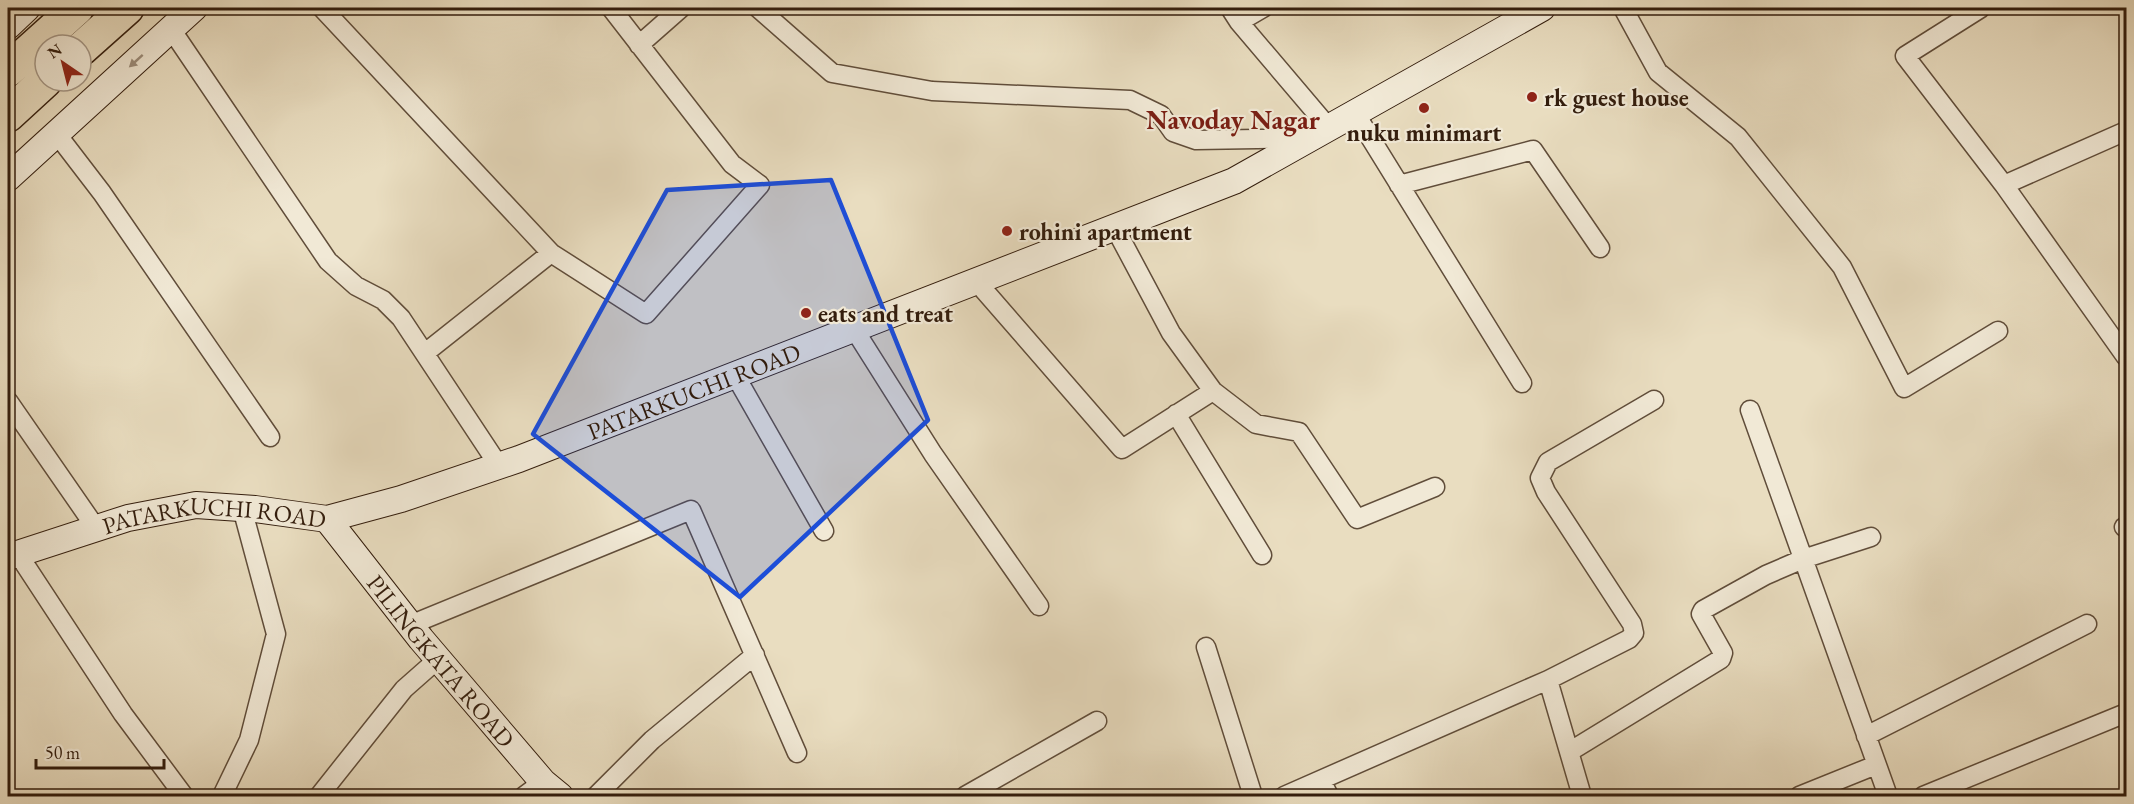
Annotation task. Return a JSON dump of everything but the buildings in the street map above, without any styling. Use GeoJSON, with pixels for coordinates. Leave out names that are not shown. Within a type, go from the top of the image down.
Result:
{"type":"FeatureCollection","features":[{"type":"Feature","properties":{"kind":"highway"},"geometry":{"type":"LineString","coordinates":[[8,70],[77,8]]}},
{"type":"Feature","properties":{"kind":"highway"},"geometry":{"type":"LineString","coordinates":[[93,38],[127,8]]}},
{"type":"Feature","properties":{"kind":"highway"},"geometry":{"type":"LineString","coordinates":[[8,115],[33,92]]}},
{"type":"Feature","properties":{"kind":"street"},"geometry":{"type":"LineString","coordinates":[[8,26],[27,8]]}},
{"type":"Feature","properties":{"kind":"street"},"geometry":{"type":"LineString","coordinates":[[8,178],[194,8]]}},
{"type":"Feature","properties":{"kind":"street"},"geometry":{"type":"LineString","coordinates":[[322,8],[551,253],[646,314],[760,185],[732,164],[610,8]]}},
{"type":"Feature","properties":{"kind":"street"},"geometry":{"type":"LineString","coordinates":[[639,45],[681,8]]}},
{"type":"Feature","properties":{"kind":"street"},"geometry":{"type":"LineString","coordinates":[[758,8],[832,73],[932,91],[1130,100],[1161,115],[1173,132],[1196,140],[1320,133]]}},
{"type":"Feature","properties":{"kind":"street"},"geometry":{"type":"LineString","coordinates":[[1263,8],[1234,15],[1320,133]]}},
{"type":"Feature","properties":{"kind":"street","name":"PATARKUCHI ROAD"},"geometry":{"type":"LineString","coordinates":[[13,555],[128,518],[196,505],[242,508],[327,519],[400,499],[499,466],[1234,181],[1542,8]]}},
{"type":"Feature","properties":{"kind":"street"},"geometry":{"type":"LineString","coordinates":[[1623,8],[1658,72],[1738,137],[1842,267],[1904,388],[1998,331]]}},
{"type":"Feature","properties":{"kind":"street"},"geometry":{"type":"LineString","coordinates":[[1982,8],[1905,56],[2004,185],[2127,357]]}},
{"type":"Feature","properties":{"kind":"street"},"geometry":{"type":"LineString","coordinates":[[171,29],[328,261],[356,286],[383,300],[401,318],[499,466]]}},
{"type":"Feature","properties":{"kind":"street"},"geometry":{"type":"LineString","coordinates":[[1355,113],[1522,383]]}},
{"type":"Feature","properties":{"kind":"street"},"geometry":{"type":"LineString","coordinates":[[2004,185],[2127,131]]}},
{"type":"Feature","properties":{"kind":"street"},"geometry":{"type":"LineString","coordinates":[[56,133],[102,193],[270,437]]}},
{"type":"Feature","properties":{"kind":"street"},"geometry":{"type":"LineString","coordinates":[[1399,185],[1533,150],[1600,248]]}},
{"type":"Feature","properties":{"kind":"street"},"geometry":{"type":"LineString","coordinates":[[1115,228],[1171,333],[1213,391],[1256,424],[1299,432],[1357,519],[1435,487]]}},
{"type":"Feature","properties":{"kind":"street"},"geometry":{"type":"LineString","coordinates":[[425,353],[551,253]]}},
{"type":"Feature","properties":{"kind":"street"},"geometry":{"type":"LineString","coordinates":[[976,281],[1122,449],[1213,391]]}},
{"type":"Feature","properties":{"kind":"street"},"geometry":{"type":"LineString","coordinates":[[854,329],[933,454],[1039,606]]}},
{"type":"Feature","properties":{"kind":"street"},"geometry":{"type":"LineString","coordinates":[[735,375],[824,531]]}},
{"type":"Feature","properties":{"kind":"street"},"geometry":{"type":"LineString","coordinates":[[1284,796],[1325,788],[1629,639],[1634,633],[1632,624],[1546,492],[1540,477],[1548,462],[1654,400]]}},
{"type":"Feature","properties":{"kind":"street"},"geometry":{"type":"LineString","coordinates":[[8,401],[96,528]]}},
{"type":"Feature","properties":{"kind":"street"},"geometry":{"type":"LineString","coordinates":[[1750,410],[1888,796]]}},
{"type":"Feature","properties":{"kind":"street"},"geometry":{"type":"LineString","coordinates":[[1176,414],[1262,555]]}},
{"type":"Feature","properties":{"kind":"street"},"geometry":{"type":"LineString","coordinates":[[222,796],[249,740],[276,634],[242,508]]}},
{"type":"Feature","properties":{"kind":"street"},"geometry":{"type":"LineString","coordinates":[[410,625],[691,510],[797,753]]}},
{"type":"Feature","properties":{"kind":"street","name":"PILINGKATA ROAD"},"geometry":{"type":"LineString","coordinates":[[327,519],[542,792]]}},
{"type":"Feature","properties":{"kind":"street"},"geometry":{"type":"LineString","coordinates":[[1569,752],[1721,659],[1723,653],[1703,620],[1701,614],[1703,610],[1766,575],[1803,559],[1871,537]]}},
{"type":"Feature","properties":{"kind":"street"},"geometry":{"type":"LineString","coordinates":[[13,555],[123,714],[184,796]]}},
{"type":"Feature","properties":{"kind":"street"},"geometry":{"type":"LineString","coordinates":[[1866,736],[2087,624]]}},
{"type":"Feature","properties":{"kind":"street"},"geometry":{"type":"LineString","coordinates":[[1206,647],[1253,796]]}},
{"type":"Feature","properties":{"kind":"street"},"geometry":{"type":"LineString","coordinates":[[596,796],[652,740],[755,655]]}},
{"type":"Feature","properties":{"kind":"street"},"geometry":{"type":"LineString","coordinates":[[319,796],[404,690],[438,659]]}},
{"type":"Feature","properties":{"kind":"street"},"geometry":{"type":"LineString","coordinates":[[1548,680],[1582,796]]}},
{"type":"Feature","properties":{"kind":"street"},"geometry":{"type":"LineString","coordinates":[[1923,796],[2127,713]]}},
{"type":"Feature","properties":{"kind":"street"},"geometry":{"type":"LineString","coordinates":[[965,796],[1097,721]]}},
{"type":"Feature","properties":{"kind":"street"},"geometry":{"type":"LineString","coordinates":[[1799,796],[1876,765]]}},
{"type":"Feature","properties":{"kind":"highlighted area"},"geometry":{"type":"Polygon","coordinates":[[[831,180],[928,420],[740,597],[533,434],[667,190],[831,180]]]}},
{"type":"Feature","properties":{"kind":"place","name":"rk guest house"},"geometry":{"type":"Point","coordinates":[1532,97]}},
{"type":"Feature","properties":{"kind":"place","name":"nuku minimart"},"geometry":{"type":"Point","coordinates":[1424,108]}},
{"type":"Feature","properties":{"kind":"place","name":"rohini apartment"},"geometry":{"type":"Point","coordinates":[1007,231]}},
{"type":"Feature","properties":{"kind":"place","name":"eats and treat"},"geometry":{"type":"Point","coordinates":[806,313]}},
{"type":"Feature","properties":{"kind":"district","name":"Navoday Nagar"},"geometry":{"type":"Point","coordinates":[1233,119]}}]}
